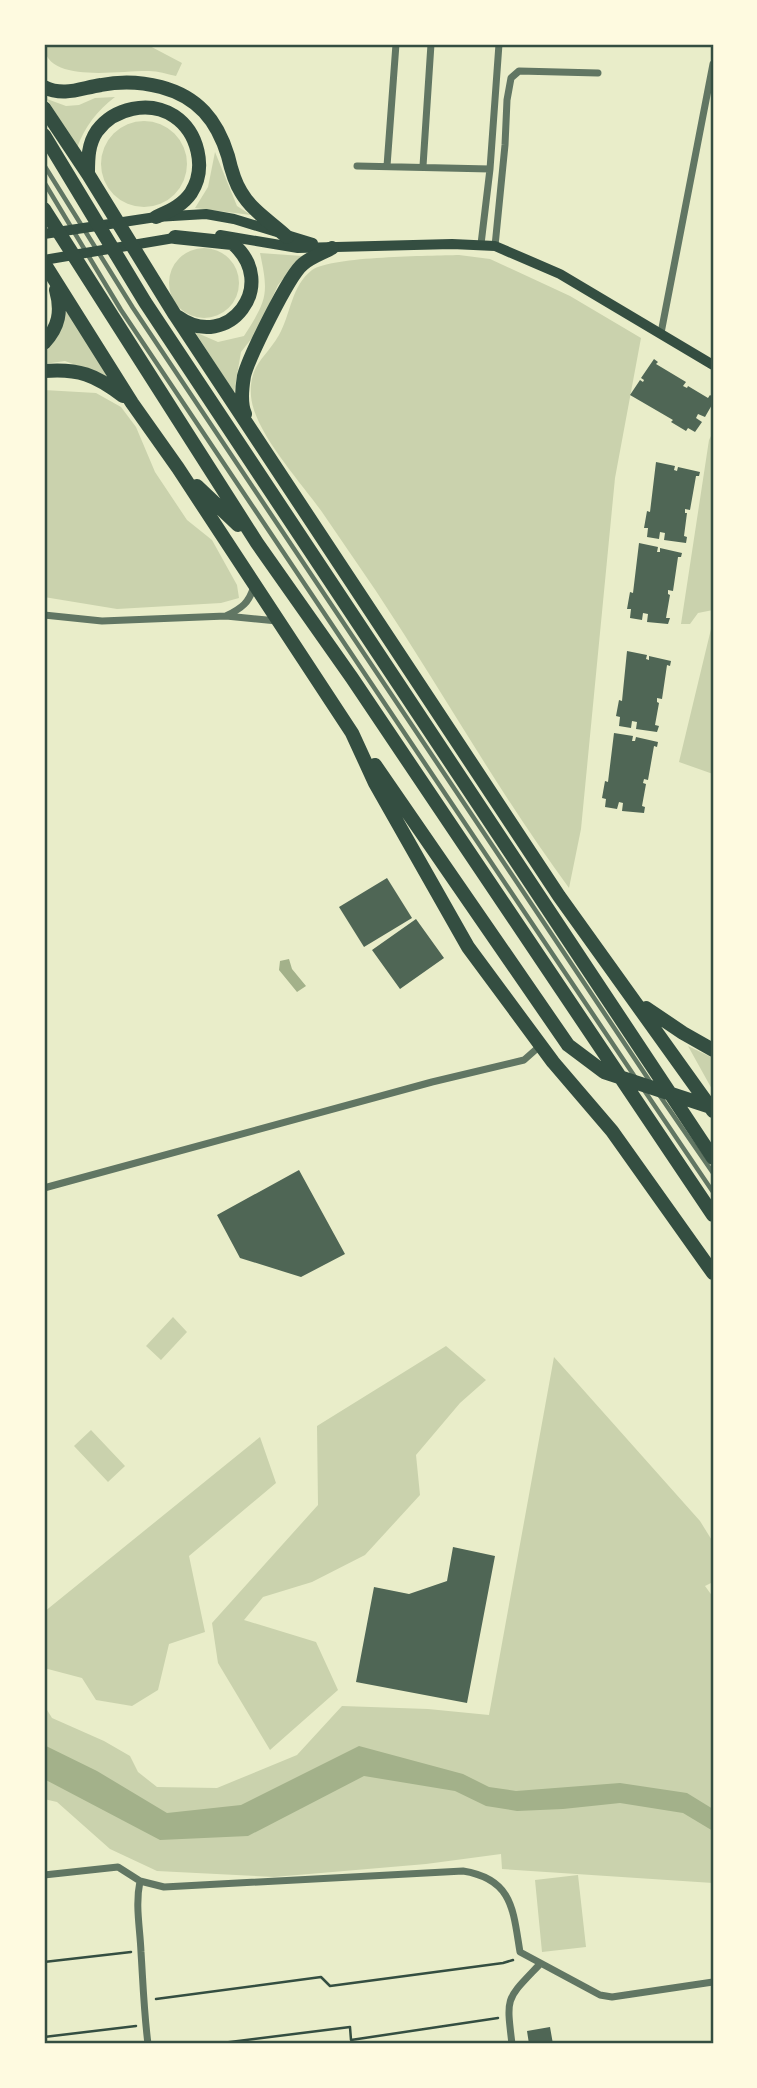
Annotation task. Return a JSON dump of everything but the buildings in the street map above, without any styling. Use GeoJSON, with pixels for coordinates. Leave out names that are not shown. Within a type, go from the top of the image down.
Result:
{"type":"FeatureCollection","features":[{"type":"Feature","properties":{"kind":"highway"},"geometry":{"type":"LineString","coordinates":[[44,87],[62,93],[104,84],[136,83],[164,88],[190,99],[213,120],[243,196],[287,237]]}},
{"type":"Feature","properties":{"kind":"highway"},"geometry":{"type":"LineString","coordinates":[[44,108],[175,315],[559,896],[713,1109]]}},
{"type":"Feature","properties":{"kind":"highway"},"geometry":{"type":"LineString","coordinates":[[88,174],[88,153],[96,132],[111,117],[131,108],[153,108],[173,116],[189,131],[198,150],[198,172],[191,193],[176,208],[156,217]]}},
{"type":"Feature","properties":{"kind":"highway"},"geometry":{"type":"LineString","coordinates":[[44,135],[153,314],[713,1158]]}},
{"type":"Feature","properties":{"kind":"highway"},"geometry":{"type":"LineString","coordinates":[[44,209],[257,543],[366,699],[713,1215]]}},
{"type":"Feature","properties":{"kind":"highway"},"geometry":{"type":"LineString","coordinates":[[175,237],[232,243],[246,259],[252,279],[243,310],[226,323],[194,326],[175,315]]}},
{"type":"Feature","properties":{"kind":"highway"},"geometry":{"type":"LineString","coordinates":[[251,428],[242,407],[244,376],[250,360],[291,278],[304,263],[332,248]]}},
{"type":"Feature","properties":{"kind":"highway"},"geometry":{"type":"LineString","coordinates":[[44,262],[132,403],[178,468],[352,733],[568,1045],[595,1066],[615,1076],[713,1109]]}},
{"type":"Feature","properties":{"kind":"highway"},"geometry":{"type":"LineString","coordinates":[[44,343],[52,333],[60,313],[53,279]]}},
{"type":"Feature","properties":{"kind":"highway"},"geometry":{"type":"LineString","coordinates":[[44,371],[67,370],[101,379],[132,403]]}},
{"type":"Feature","properties":{"kind":"highway"},"geometry":{"type":"LineString","coordinates":[[178,468],[257,543]]}},
{"type":"Feature","properties":{"kind":"highway"},"geometry":{"type":"LineString","coordinates":[[352,733],[375,783],[468,947],[553,1062],[612,1131],[713,1273]]}},
{"type":"Feature","properties":{"kind":"highway"},"geometry":{"type":"LineString","coordinates":[[629,992],[650,1012],[713,1049]]}},
{"type":"Feature","properties":{"kind":"main road"},"geometry":{"type":"LineString","coordinates":[[44,234],[156,217],[206,214],[234,219],[287,237],[332,248]]}},
{"type":"Feature","properties":{"kind":"main road"},"geometry":{"type":"LineString","coordinates":[[44,262],[175,237],[222,235],[273,245],[332,248],[481,244],[495,246],[561,274],[713,365]]}},
{"type":"Feature","properties":{"kind":"street"},"geometry":{"type":"LineString","coordinates":[[387,166],[396,44]]}},
{"type":"Feature","properties":{"kind":"street"},"geometry":{"type":"LineString","coordinates":[[423,166],[431,44]]}},
{"type":"Feature","properties":{"kind":"street"},"geometry":{"type":"LineString","coordinates":[[481,244],[490,169],[499,44]]}},
{"type":"Feature","properties":{"kind":"street"},"geometry":{"type":"LineString","coordinates":[[661,333],[713,64]]}},
{"type":"Feature","properties":{"kind":"street"},"geometry":{"type":"LineString","coordinates":[[495,246],[511,78],[519,71],[598,73]]}},
{"type":"Feature","properties":{"kind":"street"},"geometry":{"type":"LineString","coordinates":[[357,166],[490,169]]}},
{"type":"Feature","properties":{"kind":"street"},"geometry":{"type":"LineString","coordinates":[[226,617],[245,606],[255,585]]}},
{"type":"Feature","properties":{"kind":"street"},"geometry":{"type":"LineString","coordinates":[[44,615],[102,621],[226,617],[279,622]]}},
{"type":"Feature","properties":{"kind":"street"},"geometry":{"type":"LineString","coordinates":[[44,1188],[432,1082],[524,1060],[541,1045]]}},
{"type":"Feature","properties":{"kind":"street"},"geometry":{"type":"LineString","coordinates":[[44,1875],[118,1867],[140,1881],[164,1887],[464,1871],[483,1874],[505,1891],[512,1906],[520,1952],[600,1995],[612,1997],[713,1982]]}},
{"type":"Feature","properties":{"kind":"street"},"geometry":{"type":"LineString","coordinates":[[140,1881],[136,1900],[148,2044]]}},
{"type":"Feature","properties":{"kind":"street"},"geometry":{"type":"LineString","coordinates":[[512,2044],[508,2006],[511,1995],[540,1964]]}},
{"type":"Feature","properties":{"kind":"lane"},"geometry":{"type":"LineString","coordinates":[[44,164],[133,308],[601,1011],[713,1173]]}},
{"type":"Feature","properties":{"kind":"lane"},"geometry":{"type":"LineString","coordinates":[[44,181],[121,310],[713,1192]]}},
{"type":"Feature","properties":{"kind":"path"},"geometry":{"type":"LineString","coordinates":[[44,1962],[141,1951]]}},
{"type":"Feature","properties":{"kind":"path"},"geometry":{"type":"LineString","coordinates":[[143,2001],[321,1977],[330,1986],[503,1963],[513,1960],[520,1952]]}},
{"type":"Feature","properties":{"kind":"path"},"geometry":{"type":"LineString","coordinates":[[214,2044],[349,2027],[351,2040],[509,2016]]}},
{"type":"Feature","properties":{"kind":"path"},"geometry":{"type":"LineString","coordinates":[[44,2037],[146,2025]]}},
{"type":"Feature","properties":{"kind":"shaded area"},"geometry":{"type":"Polygon","coordinates":[[[44,44],[146,44],[182,63],[176,76],[152,71],[103,73],[70,70],[56,65],[47,57],[44,44]]]}},
{"type":"Feature","properties":{"kind":"shaded area"},"geometry":{"type":"Polygon","coordinates":[[[115,97],[92,120],[77,148],[47,99],[66,106],[79,105],[95,98],[115,97]]]}},
{"type":"Feature","properties":{"kind":"shaded area"},"geometry":{"type":"Polygon","coordinates":[[[144,121],[168,128],[180,140],[187,164],[180,188],[168,200],[144,207],[120,200],[108,188],[101,164],[108,140],[120,128],[144,121]]]}},
{"type":"Feature","properties":{"kind":"shaded area"},"geometry":{"type":"Polygon","coordinates":[[[215,152],[237,206],[251,215],[195,208],[208,187],[215,152]]]}},
{"type":"Feature","properties":{"kind":"shaded area"},"geometry":{"type":"Polygon","coordinates":[[[197,248],[211,248],[224,254],[233,263],[239,283],[237,296],[229,308],[211,318],[197,318],[184,312],[175,303],[169,290],[169,276],[175,263],[184,254],[197,248]]]}},
{"type":"Feature","properties":{"kind":"shaded area"},"geometry":{"type":"Polygon","coordinates":[[[260,253],[302,256],[278,285],[256,333],[241,352],[234,393],[195,332],[218,342],[244,336],[264,297],[265,279],[260,253]]]}},
{"type":"Feature","properties":{"kind":"shaded area"},"geometry":{"type":"Polygon","coordinates":[[[459,255],[490,259],[570,296],[641,338],[615,478],[581,829],[569,888],[518,815],[376,591],[269,441],[254,410],[251,396],[255,369],[279,335],[295,292],[312,270],[323,265],[360,259],[459,255]]]}},
{"type":"Feature","properties":{"kind":"shaded area"},"geometry":{"type":"Polygon","coordinates":[[[65,304],[108,377],[65,361],[44,364],[44,354],[60,330],[65,304]]]}},
{"type":"Feature","properties":{"kind":"shaded area"},"geometry":{"type":"Polygon","coordinates":[[[44,390],[96,393],[121,407],[136,427],[155,472],[187,520],[212,540],[237,585],[239,598],[221,603],[117,609],[44,597],[44,390]]]}},
{"type":"Feature","properties":{"kind":"shaded area"},"geometry":{"type":"Polygon","coordinates":[[[713,432],[713,610],[698,613],[690,624],[681,624],[709,440],[713,432]]]}},
{"type":"Feature","properties":{"kind":"shaded area"},"geometry":{"type":"Polygon","coordinates":[[[713,628],[713,774],[679,762],[713,628]]]}},
{"type":"Feature","properties":{"kind":"shaded area"},"geometry":{"type":"Polygon","coordinates":[[[289,959],[292,969],[306,986],[297,992],[279,970],[280,961],[289,959]]]}},
{"type":"Feature","properties":{"kind":"shaded area"},"geometry":{"type":"Polygon","coordinates":[[[688,1046],[713,1058],[713,1091],[688,1046]]]}},
{"type":"Feature","properties":{"kind":"shaded area"},"geometry":{"type":"Polygon","coordinates":[[[173,1317],[187,1332],[161,1360],[146,1346],[173,1317]]]}},
{"type":"Feature","properties":{"kind":"shaded area"},"geometry":{"type":"Polygon","coordinates":[[[446,1346],[486,1380],[460,1403],[416,1455],[420,1495],[365,1555],[312,1582],[263,1597],[244,1620],[316,1642],[338,1690],[270,1750],[218,1663],[212,1623],[318,1505],[317,1426],[446,1346]]]}},
{"type":"Feature","properties":{"kind":"shaded area"},"geometry":{"type":"Polygon","coordinates":[[[554,1357],[700,1521],[713,1542],[713,1582],[705,1586],[713,1597],[713,1883],[502,1869],[501,1854],[426,1864],[274,1877],[157,1871],[110,1849],[57,1802],[44,1799],[44,1705],[52,1718],[130,1756],[138,1772],[157,1787],[217,1788],[297,1755],[342,1706],[428,1709],[489,1715],[554,1357]]]}},
{"type":"Feature","properties":{"kind":"shaded area"},"geometry":{"type":"Polygon","coordinates":[[[91,1430],[125,1466],[108,1482],[74,1446],[91,1430]]]}},
{"type":"Feature","properties":{"kind":"shaded area"},"geometry":{"type":"Polygon","coordinates":[[[260,1437],[276,1483],[189,1556],[205,1632],[169,1644],[158,1690],[132,1706],[96,1700],[82,1678],[44,1668],[44,1612],[260,1437]]]}},
{"type":"Feature","properties":{"kind":"shaded area"},"geometry":{"type":"Polygon","coordinates":[[[44,1745],[97,1771],[167,1813],[241,1805],[359,1746],[463,1774],[489,1787],[516,1791],[620,1783],[687,1793],[713,1809],[713,1831],[683,1813],[620,1803],[517,1811],[486,1806],[455,1791],[364,1776],[248,1836],[160,1840],[44,1779],[44,1745]]]}},
{"type":"Feature","properties":{"kind":"shaded area"},"geometry":{"type":"Polygon","coordinates":[[[578,1875],[586,1947],[542,1952],[535,1880],[578,1875]]]}}]}
